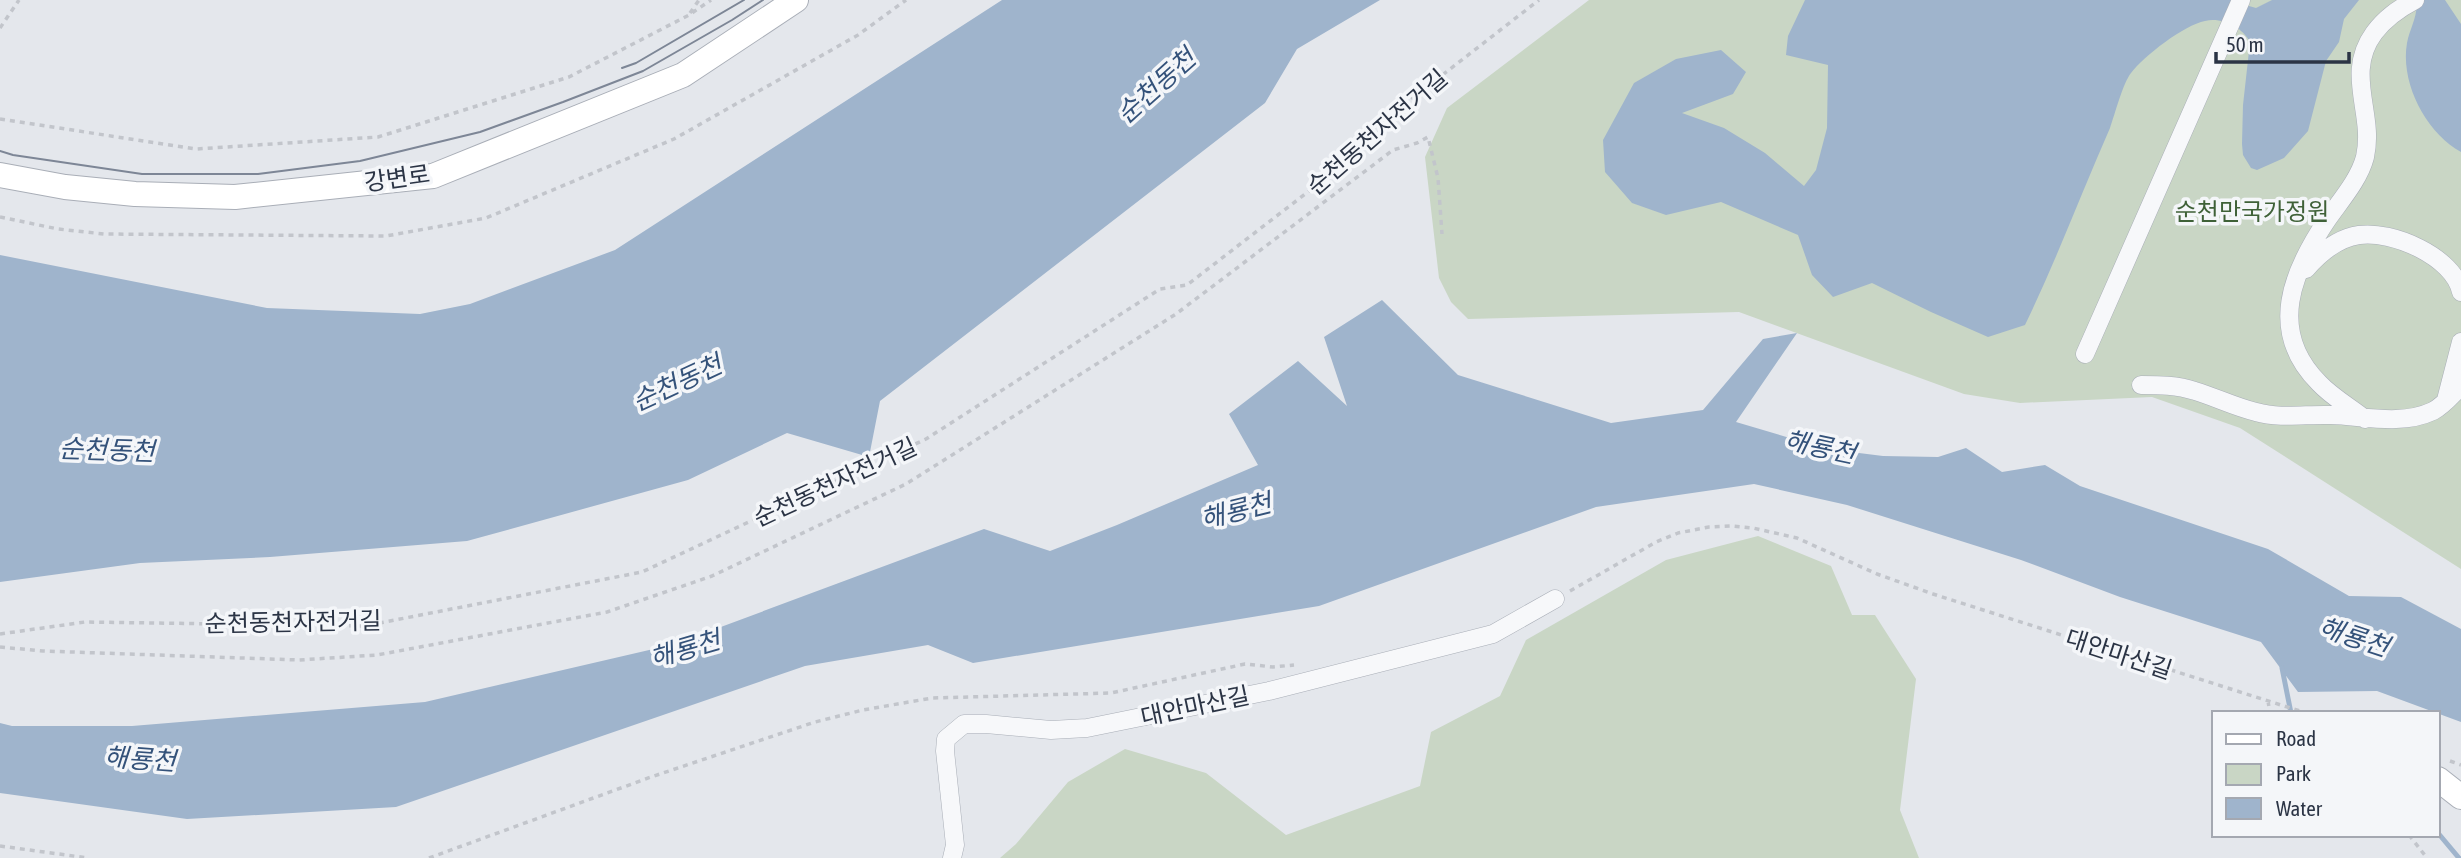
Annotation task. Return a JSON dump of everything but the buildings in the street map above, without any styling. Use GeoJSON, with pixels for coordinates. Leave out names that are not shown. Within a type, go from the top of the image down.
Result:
{"type":"FeatureCollection","features":[{"type":"Feature","properties":{"kind":"street","name":"강변로"},"geometry":{"type":"LineString","coordinates":[[0,175],[89,190],[234,197],[433,176],[683,75],[796,0]]}},
{"type":"Feature","properties":{"kind":"street"},"geometry":{"type":"LineString","coordinates":[[2085,354],[2241,0]]}},
{"type":"Feature","properties":{"kind":"street"},"geometry":{"type":"LineString","coordinates":[[2365,419],[2320,385],[2308,372],[2289,329],[2287,314],[2293,283],[2310,245],[2360,171],[2365,156],[2367,135],[2360,58],[2366,43],[2392,13],[2413,1]]}},
{"type":"Feature","properties":{"kind":"street"},"geometry":{"type":"LineString","coordinates":[[2291,293],[2301,275],[2319,254],[2347,238],[2374,234],[2409,243],[2424,251],[2453,275],[2461,292]]}},
{"type":"Feature","properties":{"kind":"street"},"geometry":{"type":"LineString","coordinates":[[2445,403],[2461,342]]}},
{"type":"Feature","properties":{"kind":"street"},"geometry":{"type":"LineString","coordinates":[[2141,385],[2191,390],[2259,413],[2287,417],[2331,415],[2365,419],[2409,418],[2432,411],[2445,403],[2461,386]]}},
{"type":"Feature","properties":{"kind":"street","name":"대안마산길"},"geometry":{"type":"LineString","coordinates":[[952,858],[955,845],[946,739],[964,724],[1051,730],[1087,728],[1269,691],[1493,634],[1555,599]]}},
{"type":"Feature","properties":{"kind":"street"},"geometry":{"type":"LineString","coordinates":[[2440,781],[2461,797]]}},
{"type":"Feature","properties":{"kind":"path"},"geometry":{"type":"LineString","coordinates":[[0,28],[19,0]]}},
{"type":"Feature","properties":{"kind":"path"},"geometry":{"type":"LineString","coordinates":[[689,15],[699,0]]}},
{"type":"Feature","properties":{"kind":"path"},"geometry":{"type":"LineString","coordinates":[[0,118],[196,149],[378,136],[569,77],[689,15],[711,0]]}},
{"type":"Feature","properties":{"kind":"path","name":"순천동천자전거길"},"geometry":{"type":"LineString","coordinates":[[0,634],[85,622],[364,626],[642,572],[926,439],[1160,289],[1187,285],[1374,141],[1387,118],[1539,0]]}},
{"type":"Feature","properties":{"kind":"path"},"geometry":{"type":"LineString","coordinates":[[0,647],[57,652],[312,659],[377,655],[607,612],[712,576],[906,484],[1176,314],[1393,150],[1428,137],[1438,178],[1442,234]]}},
{"type":"Feature","properties":{"kind":"path","name":"대안마산길"},"geometry":{"type":"LineString","coordinates":[[1555,599],[1656,542],[1678,533],[1709,527],[1753,528],[1797,538],[1877,575],[1933,594],[2301,711]]}},
{"type":"Feature","properties":{"kind":"path"},"geometry":{"type":"LineString","coordinates":[[429,858],[639,782],[815,722],[863,710],[932,698],[1111,693],[1245,664],[1273,667],[1297,665]]}},
{"type":"Feature","properties":{"kind":"path"},"geometry":{"type":"LineString","coordinates":[[2268,701],[2270,711]]}},
{"type":"Feature","properties":{"kind":"path"},"geometry":{"type":"LineString","coordinates":[[2411,837],[2427,858]]}},
{"type":"Feature","properties":{"kind":"path"},"geometry":{"type":"LineString","coordinates":[[0,846],[88,858]]}},
{"type":"Feature","properties":{"kind":"green space","name":"순천만국가정원"},"geometry":{"type":"Polygon","coordinates":[[[1589,0],[2461,0],[2461,569],[2240,428],[2152,397],[2020,403],[1964,394],[1739,312],[1468,319],[1451,302],[1439,278],[1425,157],[1447,108],[1589,0]]]}},
{"type":"Feature","properties":{"kind":"green space"},"geometry":{"type":"Polygon","coordinates":[[[1758,536],[1831,566],[1852,615],[1875,615],[1916,679],[1900,810],[1919,858],[1000,858],[1016,844],[1068,782],[1125,749],[1206,773],[1286,835],[1420,786],[1431,732],[1500,696],[1526,640],[1666,560],[1758,536]]]}},
{"type":"Feature","properties":{"kind":"water","name":"순천동천"},"geometry":{"type":"Polygon","coordinates":[[[1002,0],[1380,0],[1297,49],[1265,103],[880,401],[869,457],[787,433],[688,480],[467,541],[270,557],[140,563],[0,582],[0,255],[267,308],[420,314],[470,304],[615,250],[1002,0]]]}},
{"type":"Feature","properties":{"kind":"water"},"geometry":{"type":"Polygon","coordinates":[[[1805,0],[2242,0],[2256,8],[2272,0],[2359,0],[2344,19],[2339,42],[2326,61],[2308,131],[2284,158],[2257,170],[2251,168],[2243,155],[2243,105],[2250,42],[2242,32],[2225,22],[2205,21],[2186,28],[2145,58],[2125,84],[2110,128],[2025,325],[1988,337],[1872,283],[1833,297],[1812,275],[1798,235],[1721,202],[1666,215],[1632,203],[1605,172],[1603,140],[1634,83],[1676,59],[1721,50],[1746,72],[1733,94],[1682,113],[1724,128],[1765,153],[1804,186],[1816,170],[1827,128],[1828,65],[1786,55],[1788,36],[1805,0]]]}},
{"type":"Feature","properties":{"kind":"water"},"geometry":{"type":"Polygon","coordinates":[[[2416,0],[2445,0],[2461,24],[2461,152],[2437,133],[2418,105],[2412,90],[2406,58],[2416,0]]]}},
{"type":"Feature","properties":{"kind":"water","name":"해룡천"},"geometry":{"type":"Polygon","coordinates":[[[1382,300],[1458,375],[1611,423],[1703,410],[1763,339],[1797,333],[1736,422],[1827,449],[1883,456],[1938,457],[1966,448],[2002,472],[2045,465],[2080,486],[2268,549],[2349,596],[2401,597],[2461,629],[2461,722],[2440,714],[2440,711],[2431,711],[2377,691],[2298,692],[2261,642],[2120,597],[2021,560],[1847,505],[1754,484],[1596,507],[1319,606],[973,663],[928,645],[805,666],[396,807],[187,819],[0,793],[0,723],[12,726],[132,726],[425,702],[675,644],[984,529],[1050,551],[1258,465],[1229,414],[1298,361],[1347,406],[1324,337],[1382,300]]]}},
{"type":"Feature","properties":{"kind":"waterway"},"geometry":{"type":"LineString","coordinates":[[2282,668],[2291,711]]}},
{"type":"Feature","properties":{"kind":"waterway"},"geometry":{"type":"LineString","coordinates":[[2440,835],[2459,858]]}},
{"type":"Feature","properties":{"kind":"tram line"},"geometry":{"type":"LineString","coordinates":[[622,68],[636,63],[744,0]]}},
{"type":"Feature","properties":{"kind":"tram line"},"geometry":{"type":"LineString","coordinates":[[0,151],[142,174],[258,174],[360,161],[480,132],[643,71],[763,0]]}}]}
